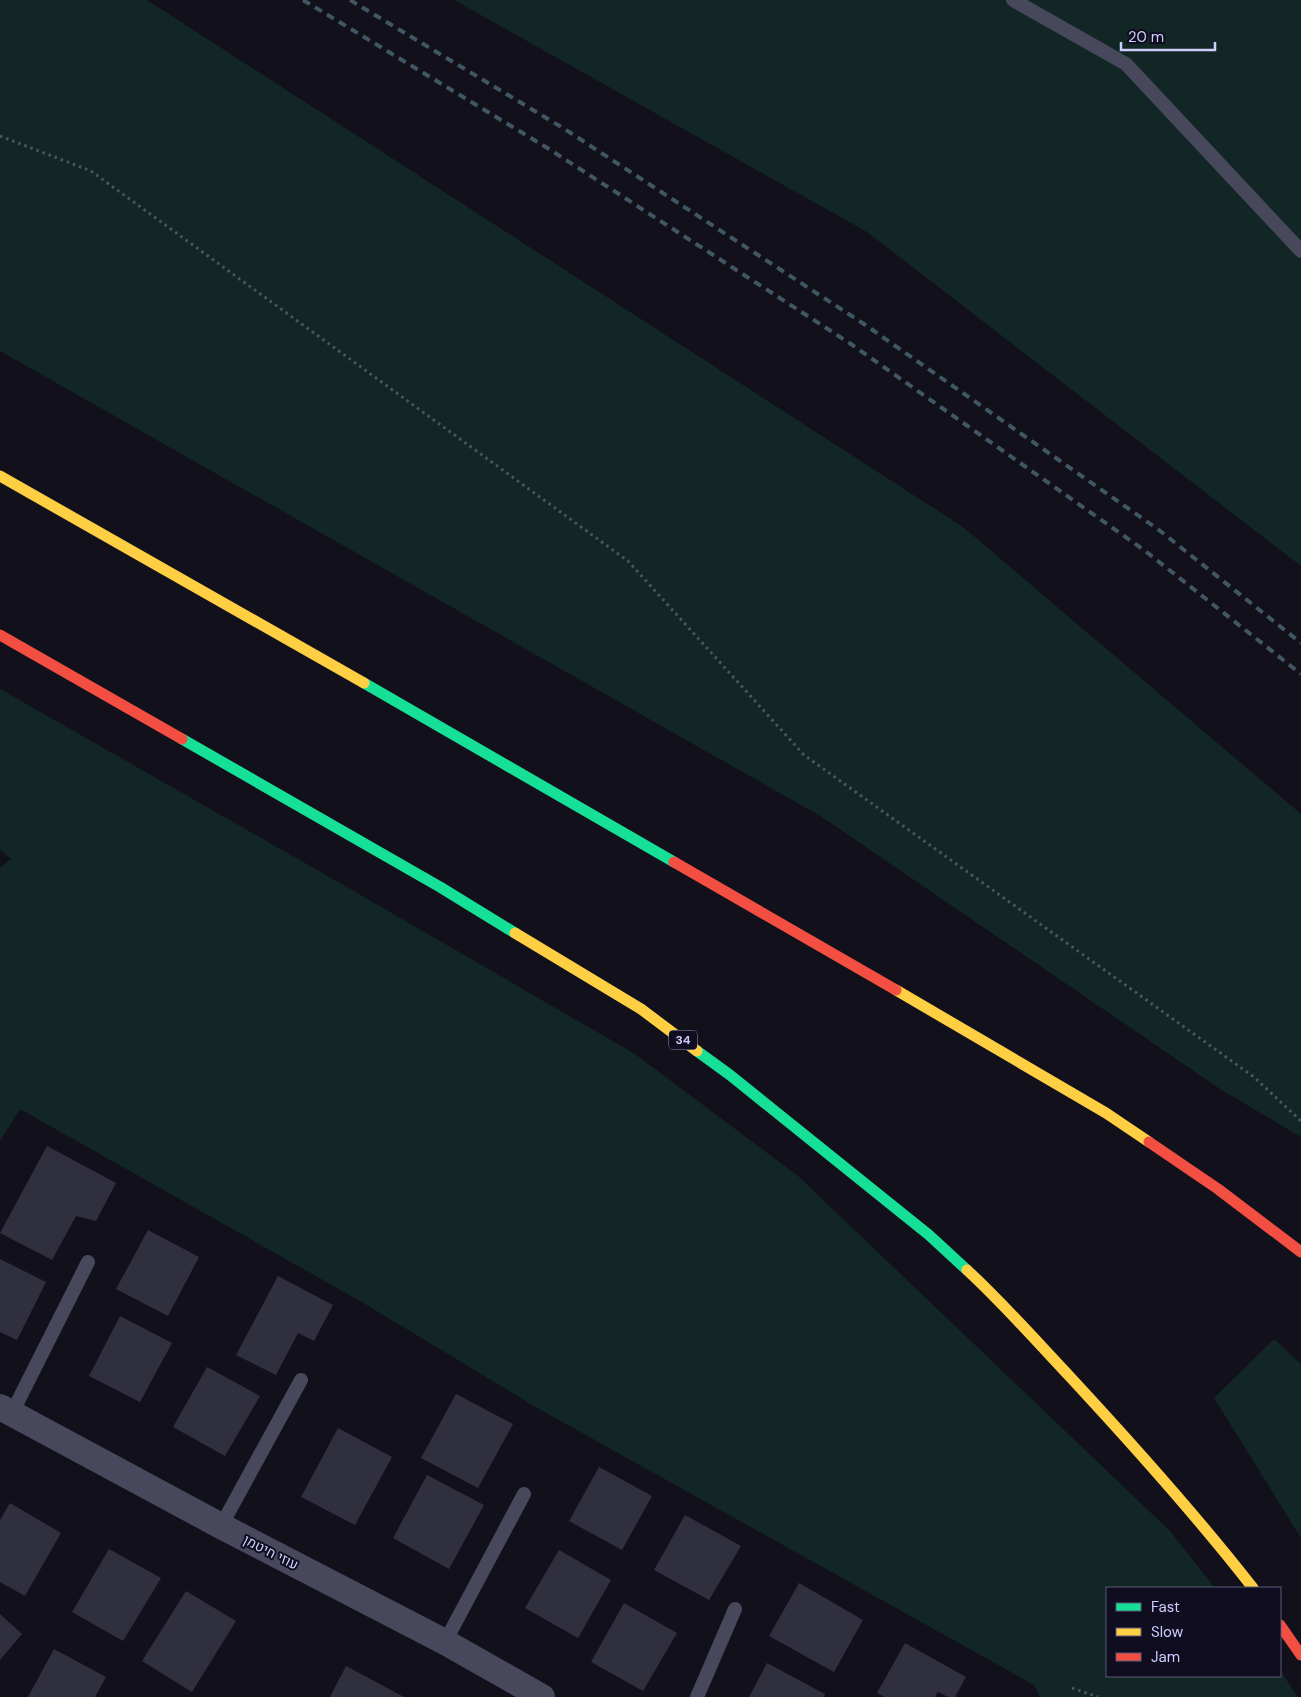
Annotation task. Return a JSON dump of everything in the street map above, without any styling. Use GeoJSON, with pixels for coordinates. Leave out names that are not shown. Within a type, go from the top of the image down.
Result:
{"type":"FeatureCollection","features":[{"type":"Feature","properties":{"kind":"highway"},"geometry":{"type":"LineString","coordinates":[[0,476],[335,667],[1098,1108],[1218,1190],[1301,1252]]}},
{"type":"Feature","properties":{"kind":"highway","name":"34"},"geometry":{"type":"LineString","coordinates":[[0,635],[440,887],[641,1009],[730,1075],[930,1235],[994,1295],[1142,1454],[1204,1526],[1252,1587]]}},
{"type":"Feature","properties":{"kind":"highway"},"geometry":{"type":"LineString","coordinates":[[1281,1627],[1301,1655]]}},
{"type":"Feature","properties":{"kind":"street","name":"עוזי חיטמן"},"geometry":{"type":"LineString","coordinates":[[6,1410],[221,1526],[445,1642],[542,1697]]}},
{"type":"Feature","properties":{"kind":"lane"},"geometry":{"type":"LineString","coordinates":[[1013,0],[1126,64],[1301,251]]}},
{"type":"Feature","properties":{"kind":"lane"},"geometry":{"type":"LineString","coordinates":[[6,1410],[88,1262]]}},
{"type":"Feature","properties":{"kind":"lane"},"geometry":{"type":"LineString","coordinates":[[221,1526],[301,1380]]}},
{"type":"Feature","properties":{"kind":"lane"},"geometry":{"type":"LineString","coordinates":[[445,1642],[524,1494]]}},
{"type":"Feature","properties":{"kind":"lane"},"geometry":{"type":"LineString","coordinates":[[697,1697],[735,1609]]}},
{"type":"Feature","properties":{"kind":"path"},"geometry":{"type":"LineString","coordinates":[[0,136],[91,171],[628,561],[804,755],[1254,1077],[1301,1121]]}},
{"type":"Feature","properties":{"kind":"path"},"geometry":{"type":"LineString","coordinates":[[1072,1688],[1098,1697]]}},
{"type":"Feature","properties":{"kind":"green space"},"geometry":{"type":"Polygon","coordinates":[[[0,0],[147,0],[963,527],[1301,814],[1301,1137],[1220,1089],[822,817],[0,351],[0,0]]]}},
{"type":"Feature","properties":{"kind":"green space"},"geometry":{"type":"Polygon","coordinates":[[[454,0],[1301,0],[1301,566],[867,232],[454,0]]]}},
{"type":"Feature","properties":{"kind":"green space"},"geometry":{"type":"Polygon","coordinates":[[[0,689],[635,1054],[798,1176],[1170,1531],[1214,1587],[1106,1587],[1106,1677],[1281,1677],[1281,1672],[1298,1697],[1040,1697],[1034,1685],[539,1409],[360,1301],[20,1109],[0,1141],[0,868],[11,859],[0,849],[0,689]]]}},
{"type":"Feature","properties":{"kind":"green space"},"geometry":{"type":"Polygon","coordinates":[[[1274,1339],[1301,1364],[1301,1538],[1214,1398],[1274,1339]]]}},
{"type":"Feature","properties":{"kind":"building"},"geometry":{"type":"Polygon","coordinates":[[[47,1146],[116,1183],[96,1221],[76,1216],[52,1260],[0,1233],[47,1146]]]}},
{"type":"Feature","properties":{"kind":"building"},"geometry":{"type":"Polygon","coordinates":[[[148,1230],[199,1257],[168,1316],[116,1289],[148,1230]]]}},
{"type":"Feature","properties":{"kind":"building"},"geometry":{"type":"Polygon","coordinates":[[[0,1259],[46,1282],[17,1340],[0,1332],[0,1259]]]}},
{"type":"Feature","properties":{"kind":"building"},"geometry":{"type":"Polygon","coordinates":[[[278,1276],[333,1305],[314,1341],[298,1333],[276,1375],[236,1355],[278,1276]]]}},
{"type":"Feature","properties":{"kind":"building"},"geometry":{"type":"Polygon","coordinates":[[[120,1316],[172,1343],[140,1402],[89,1376],[120,1316]]]}},
{"type":"Feature","properties":{"kind":"building"},"geometry":{"type":"Polygon","coordinates":[[[207,1367],[260,1396],[225,1456],[173,1427],[207,1367]]]}},
{"type":"Feature","properties":{"kind":"building"},"geometry":{"type":"Polygon","coordinates":[[[456,1394],[513,1424],[478,1488],[421,1458],[456,1394]]]}},
{"type":"Feature","properties":{"kind":"building"},"geometry":{"type":"Polygon","coordinates":[[[338,1428],[392,1457],[355,1525],[301,1497],[338,1428]]]}},
{"type":"Feature","properties":{"kind":"building"},"geometry":{"type":"Polygon","coordinates":[[[599,1467],[652,1496],[622,1550],[569,1521],[599,1467]]]}},
{"type":"Feature","properties":{"kind":"building"},"geometry":{"type":"Polygon","coordinates":[[[427,1475],[484,1505],[449,1569],[393,1538],[427,1475]]]}},
{"type":"Feature","properties":{"kind":"building"},"geometry":{"type":"Polygon","coordinates":[[[10,1503],[61,1533],[25,1596],[0,1582],[0,1520],[10,1503]]]}},
{"type":"Feature","properties":{"kind":"building"},"geometry":{"type":"Polygon","coordinates":[[[685,1515],[741,1546],[709,1600],[654,1570],[685,1515]]]}},
{"type":"Feature","properties":{"kind":"building"},"geometry":{"type":"Polygon","coordinates":[[[109,1549],[161,1578],[123,1641],[72,1612],[109,1549]]]}},
{"type":"Feature","properties":{"kind":"building"},"geometry":{"type":"Polygon","coordinates":[[[559,1550],[611,1580],[578,1638],[525,1608],[559,1550]]]}},
{"type":"Feature","properties":{"kind":"building"},"geometry":{"type":"Polygon","coordinates":[[[799,1583],[863,1620],[834,1672],[769,1636],[799,1583]]]}},
{"type":"Feature","properties":{"kind":"building"},"geometry":{"type":"Polygon","coordinates":[[[186,1591],[236,1621],[192,1692],[142,1661],[186,1591]]]}},
{"type":"Feature","properties":{"kind":"building"},"geometry":{"type":"Polygon","coordinates":[[[624,1603],[677,1633],[643,1691],[591,1662],[624,1603]]]}},
{"type":"Feature","properties":{"kind":"building"},"geometry":{"type":"Polygon","coordinates":[[[0,1614],[22,1634],[0,1660],[0,1614]]]}},
{"type":"Feature","properties":{"kind":"building"},"geometry":{"type":"Polygon","coordinates":[[[905,1643],[966,1677],[955,1697],[948,1697],[938,1692],[935,1697],[884,1697],[877,1693],[905,1643]]]}},
{"type":"Feature","properties":{"kind":"building"},"geometry":{"type":"Polygon","coordinates":[[[54,1649],[106,1677],[95,1697],[28,1697],[54,1649]]]}},
{"type":"Feature","properties":{"kind":"building"},"geometry":{"type":"Polygon","coordinates":[[[767,1663],[825,1694],[824,1697],[749,1697],[767,1663]]]}},
{"type":"Feature","properties":{"kind":"building"},"geometry":{"type":"Polygon","coordinates":[[[346,1666],[404,1697],[330,1697],[346,1666]]]}},
{"type":"Feature","properties":{"kind":"railway"},"geometry":{"type":"LineString","coordinates":[[303,0],[549,149],[851,344],[1144,550],[1301,674]]}},
{"type":"Feature","properties":{"kind":"railway"},"geometry":{"type":"LineString","coordinates":[[350,0],[563,128],[864,324],[1159,530],[1301,643]]}},
{"type":"Feature","properties":{"kind":"traffic: fast"},"geometry":{"type":"LineString","coordinates":[[364,683],[674,862]]}},
{"type":"Feature","properties":{"kind":"traffic: fast"},"geometry":{"type":"LineString","coordinates":[[182,739],[440,887],[515,933]]}},
{"type":"Feature","properties":{"kind":"traffic: fast"},"geometry":{"type":"LineString","coordinates":[[697,1051],[730,1075],[929,1235],[967,1270]]}},
{"type":"Feature","properties":{"kind":"traffic: slow"},"geometry":{"type":"LineString","coordinates":[[0,476],[364,683]]}},
{"type":"Feature","properties":{"kind":"traffic: slow"},"geometry":{"type":"LineString","coordinates":[[515,933],[641,1009],[697,1051]]}},
{"type":"Feature","properties":{"kind":"traffic: slow"},"geometry":{"type":"LineString","coordinates":[[896,990],[1106,1113],[1149,1142]]}},
{"type":"Feature","properties":{"kind":"traffic: slow"},"geometry":{"type":"LineString","coordinates":[[967,1270],[1119,1430],[1252,1587]]}},
{"type":"Feature","properties":{"kind":"traffic: jam"},"geometry":{"type":"LineString","coordinates":[[0,635],[182,739]]}},
{"type":"Feature","properties":{"kind":"traffic: jam"},"geometry":{"type":"LineString","coordinates":[[674,862],[896,990]]}},
{"type":"Feature","properties":{"kind":"traffic: jam"},"geometry":{"type":"LineString","coordinates":[[1149,1142],[1218,1189],[1301,1252]]}},
{"type":"Feature","properties":{"kind":"traffic: jam"},"geometry":{"type":"LineString","coordinates":[[1281,1626],[1301,1655]]}}]}
